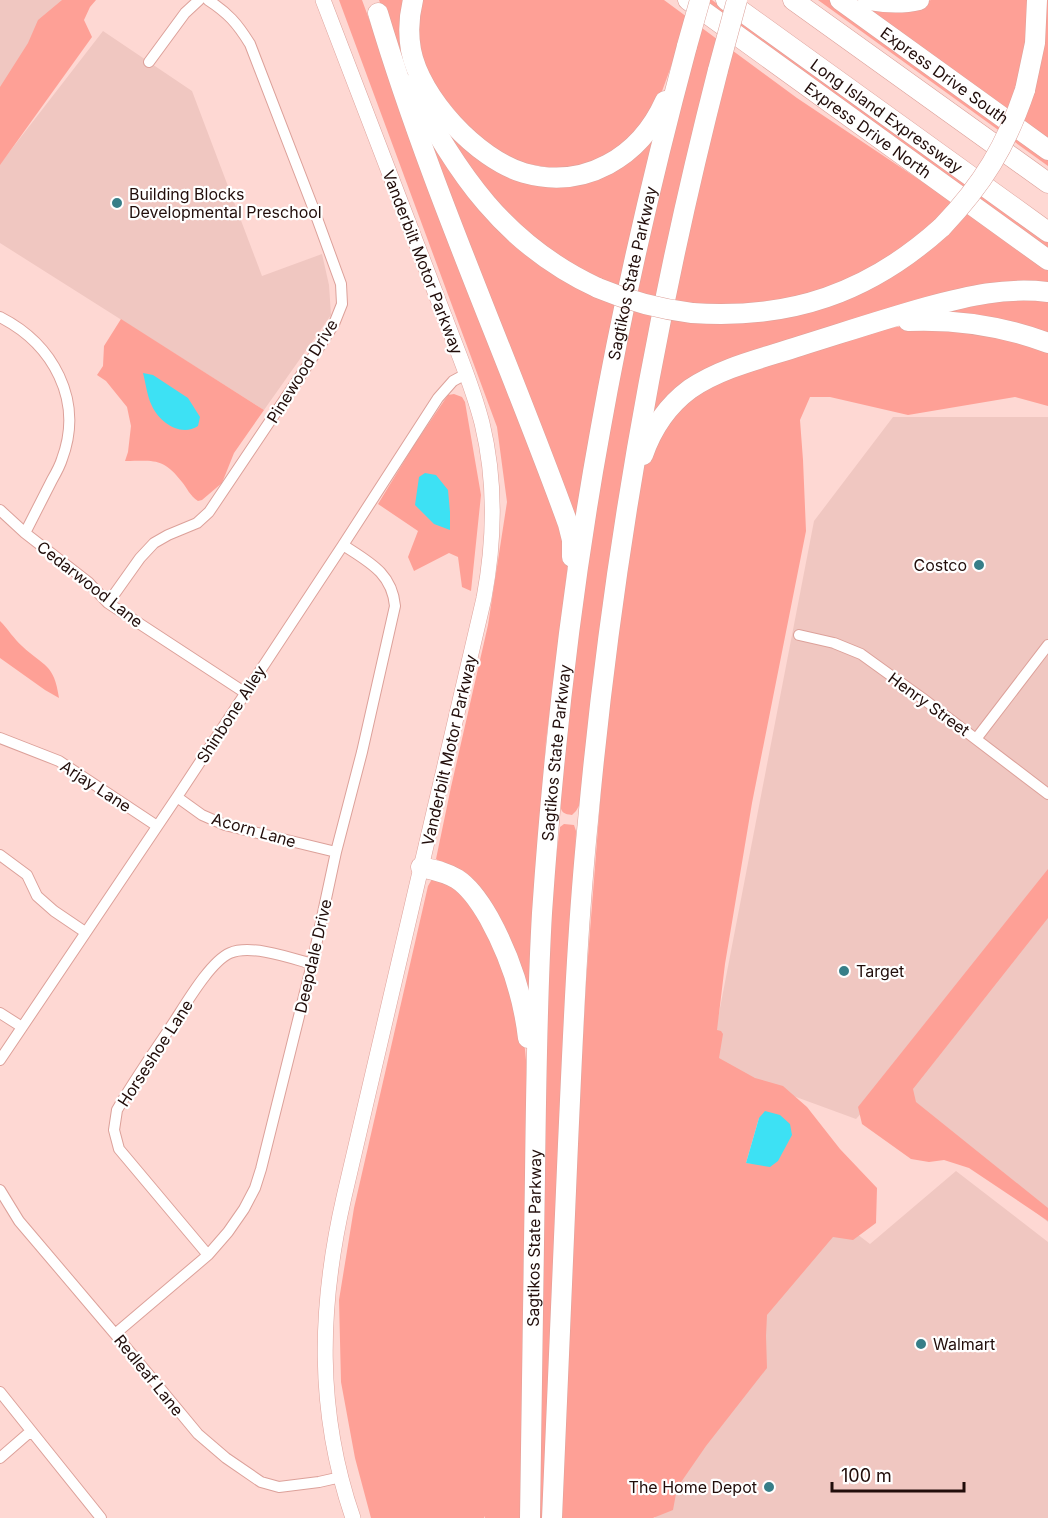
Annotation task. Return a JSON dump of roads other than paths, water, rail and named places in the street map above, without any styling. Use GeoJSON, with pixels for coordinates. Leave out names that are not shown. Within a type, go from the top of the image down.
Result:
{"type":"FeatureCollection","features":[{"type":"Feature","properties":{"kind":"highway"},"geometry":{"type":"LineString","coordinates":[[413,0],[409,25],[411,50],[420,76],[433,98],[459,129],[487,154],[525,173],[553,177],[577,175],[608,165],[627,153],[655,122],[687,46]]}},
{"type":"Feature","properties":{"kind":"highway","name":"Express Drive North"},"geometry":{"type":"LineString","coordinates":[[688,0],[1048,260]]}},
{"type":"Feature","properties":{"kind":"highway","name":"Sagtikos State Parkway"},"geometry":{"type":"LineString","coordinates":[[530,1518],[537,1063],[542,915],[564,670],[582,536],[607,394],[646,212],[700,0]]}},
{"type":"Feature","properties":{"kind":"highway","name":"Long Island Expressway"},"geometry":{"type":"LineString","coordinates":[[726,0],[1048,232]]}},
{"type":"Feature","properties":{"kind":"highway","name":"Sagtikos State Parkway"},"geometry":{"type":"LineString","coordinates":[[552,1518],[574,1015],[584,868],[602,687],[628,500],[666,295],[698,149],[737,0]]}},
{"type":"Feature","properties":{"kind":"highway"},"geometry":{"type":"LineString","coordinates":[[793,0],[1048,183]]}},
{"type":"Feature","properties":{"kind":"highway","name":"Express Drive South"},"geometry":{"type":"LineString","coordinates":[[840,0],[1048,150]]}},
{"type":"Feature","properties":{"kind":"highway"},"geometry":{"type":"LineString","coordinates":[[868,0],[898,3],[919,0]]}},
{"type":"Feature","properties":{"kind":"highway"},"geometry":{"type":"LineString","coordinates":[[375,6],[397,58],[451,156],[479,195],[510,230],[561,269],[598,288],[640,303],[666,309],[728,315],[792,308],[824,299],[882,272],[915,250],[942,227],[975,190],[1009,133],[1025,90],[1034,50],[1037,0]]}},
{"type":"Feature","properties":{"kind":"highway"},"geometry":{"type":"LineString","coordinates":[[375,6],[411,116],[570,531],[572,549],[564,612],[564,670]]}},
{"type":"Feature","properties":{"kind":"highway"},"geometry":{"type":"LineString","coordinates":[[628,500],[652,433],[670,408],[700,383],[719,374],[864,326],[963,298],[993,292],[1022,290],[1048,292]]}},
{"type":"Feature","properties":{"kind":"highway"},"geometry":{"type":"LineString","coordinates":[[864,326],[919,320],[965,322],[1000,328],[1048,344]]}},
{"type":"Feature","properties":{"kind":"highway"},"geometry":{"type":"LineString","coordinates":[[422,867],[451,876],[471,891],[494,926],[514,974],[523,1005],[528,1038],[529,1115],[535,1175]]}},
{"type":"Feature","properties":{"kind":"main road","name":"Vanderbilt Motor Parkway"},"geometry":{"type":"LineString","coordinates":[[323,0],[466,374],[489,457],[493,503],[491,553],[484,598],[344,1197],[330,1269],[325,1315],[326,1385],[333,1438],[353,1518]]}},
{"type":"Feature","properties":{"kind":"street"},"geometry":{"type":"LineString","coordinates":[[149,62],[185,13],[199,0]]}},
{"type":"Feature","properties":{"kind":"street","name":"Pinewood Drive"},"geometry":{"type":"LineString","coordinates":[[108,603],[140,558],[154,543],[197,523],[209,512],[334,324],[342,304],[341,284],[315,210],[250,44],[238,24],[224,10],[208,0]]}},
{"type":"Feature","properties":{"kind":"street"},"geometry":{"type":"LineString","coordinates":[[0,317],[32,339],[47,354],[58,373],[66,396],[69,425],[63,459],[25,533]]}},
{"type":"Feature","properties":{"kind":"street","name":"Shinbone Alley"},"geometry":{"type":"LineString","coordinates":[[0,1060],[177,797],[444,389],[466,374]]}},
{"type":"Feature","properties":{"kind":"street","name":"Cedarwood Lane"},"geometry":{"type":"LineString","coordinates":[[0,510],[25,533],[88,582],[108,603],[244,692]]}},
{"type":"Feature","properties":{"kind":"street","name":"Deepdale Drive"},"geometry":{"type":"LineString","coordinates":[[115,1334],[208,1255],[228,1232],[255,1188],[312,964],[336,852],[362,752],[395,606],[394,594],[387,580],[376,567],[343,545]]}},
{"type":"Feature","properties":{"kind":"street","name":"Henry Street"},"geometry":{"type":"LineString","coordinates":[[799,635],[834,643],[861,654],[1048,794]]}},
{"type":"Feature","properties":{"kind":"street"},"geometry":{"type":"LineString","coordinates":[[976,739],[1048,645]]}},
{"type":"Feature","properties":{"kind":"street","name":"Arjay Lane"},"geometry":{"type":"LineString","coordinates":[[0,738],[59,760],[157,826]]}},
{"type":"Feature","properties":{"kind":"street","name":"Acorn Lane"},"geometry":{"type":"LineString","coordinates":[[177,797],[202,815],[225,825],[336,852]]}},
{"type":"Feature","properties":{"kind":"street"},"geometry":{"type":"LineString","coordinates":[[0,855],[27,875],[37,896],[85,932]]}},
{"type":"Feature","properties":{"kind":"street","name":"Horseshoe Lane"},"geometry":{"type":"LineString","coordinates":[[208,1255],[119,1149],[114,1130],[117,1110],[193,993],[215,964],[231,952],[268,951],[312,964]]}},
{"type":"Feature","properties":{"kind":"street"},"geometry":{"type":"LineString","coordinates":[[0,1012],[22,1027]]}},
{"type":"Feature","properties":{"kind":"street","name":"Redleaf Lane"},"geometry":{"type":"LineString","coordinates":[[0,1190],[19,1221],[198,1434],[226,1458],[261,1482],[279,1487],[319,1482],[341,1476]]}},
{"type":"Feature","properties":{"kind":"street"},"geometry":{"type":"LineString","coordinates":[[0,1392],[101,1518]]}},
{"type":"Feature","properties":{"kind":"street"},"geometry":{"type":"LineString","coordinates":[[0,1458],[32,1431]]}},
{"type":"Feature","properties":{"kind":"water"},"geometry":{"type":"Polygon","coordinates":[[[143,373],[153,375],[188,398],[200,417],[198,426],[185,430],[178,429],[160,418],[150,402],[143,373]]]}},
{"type":"Feature","properties":{"kind":"water"},"geometry":{"type":"Polygon","coordinates":[[[425,473],[436,475],[448,490],[450,530],[434,524],[415,505],[419,477],[425,473]]]}},
{"type":"Feature","properties":{"kind":"water"},"geometry":{"type":"Polygon","coordinates":[[[765,1111],[780,1115],[790,1124],[792,1135],[778,1161],[770,1167],[746,1163],[759,1118],[765,1111]]]}},
{"type":"Feature","properties":{"kind":"place","name":"Building Blocks Developmental Preschool"},"geometry":{"type":"Point","coordinates":[117,203]}},
{"type":"Feature","properties":{"kind":"place","name":"Costco"},"geometry":{"type":"Point","coordinates":[979,565]}},
{"type":"Feature","properties":{"kind":"place","name":"Target"},"geometry":{"type":"Point","coordinates":[844,971]}},
{"type":"Feature","properties":{"kind":"place","name":"Walmart"},"geometry":{"type":"Point","coordinates":[921,1344]}},
{"type":"Feature","properties":{"kind":"place","name":"The Home Depot"},"geometry":{"type":"Point","coordinates":[769,1487]}}]}
